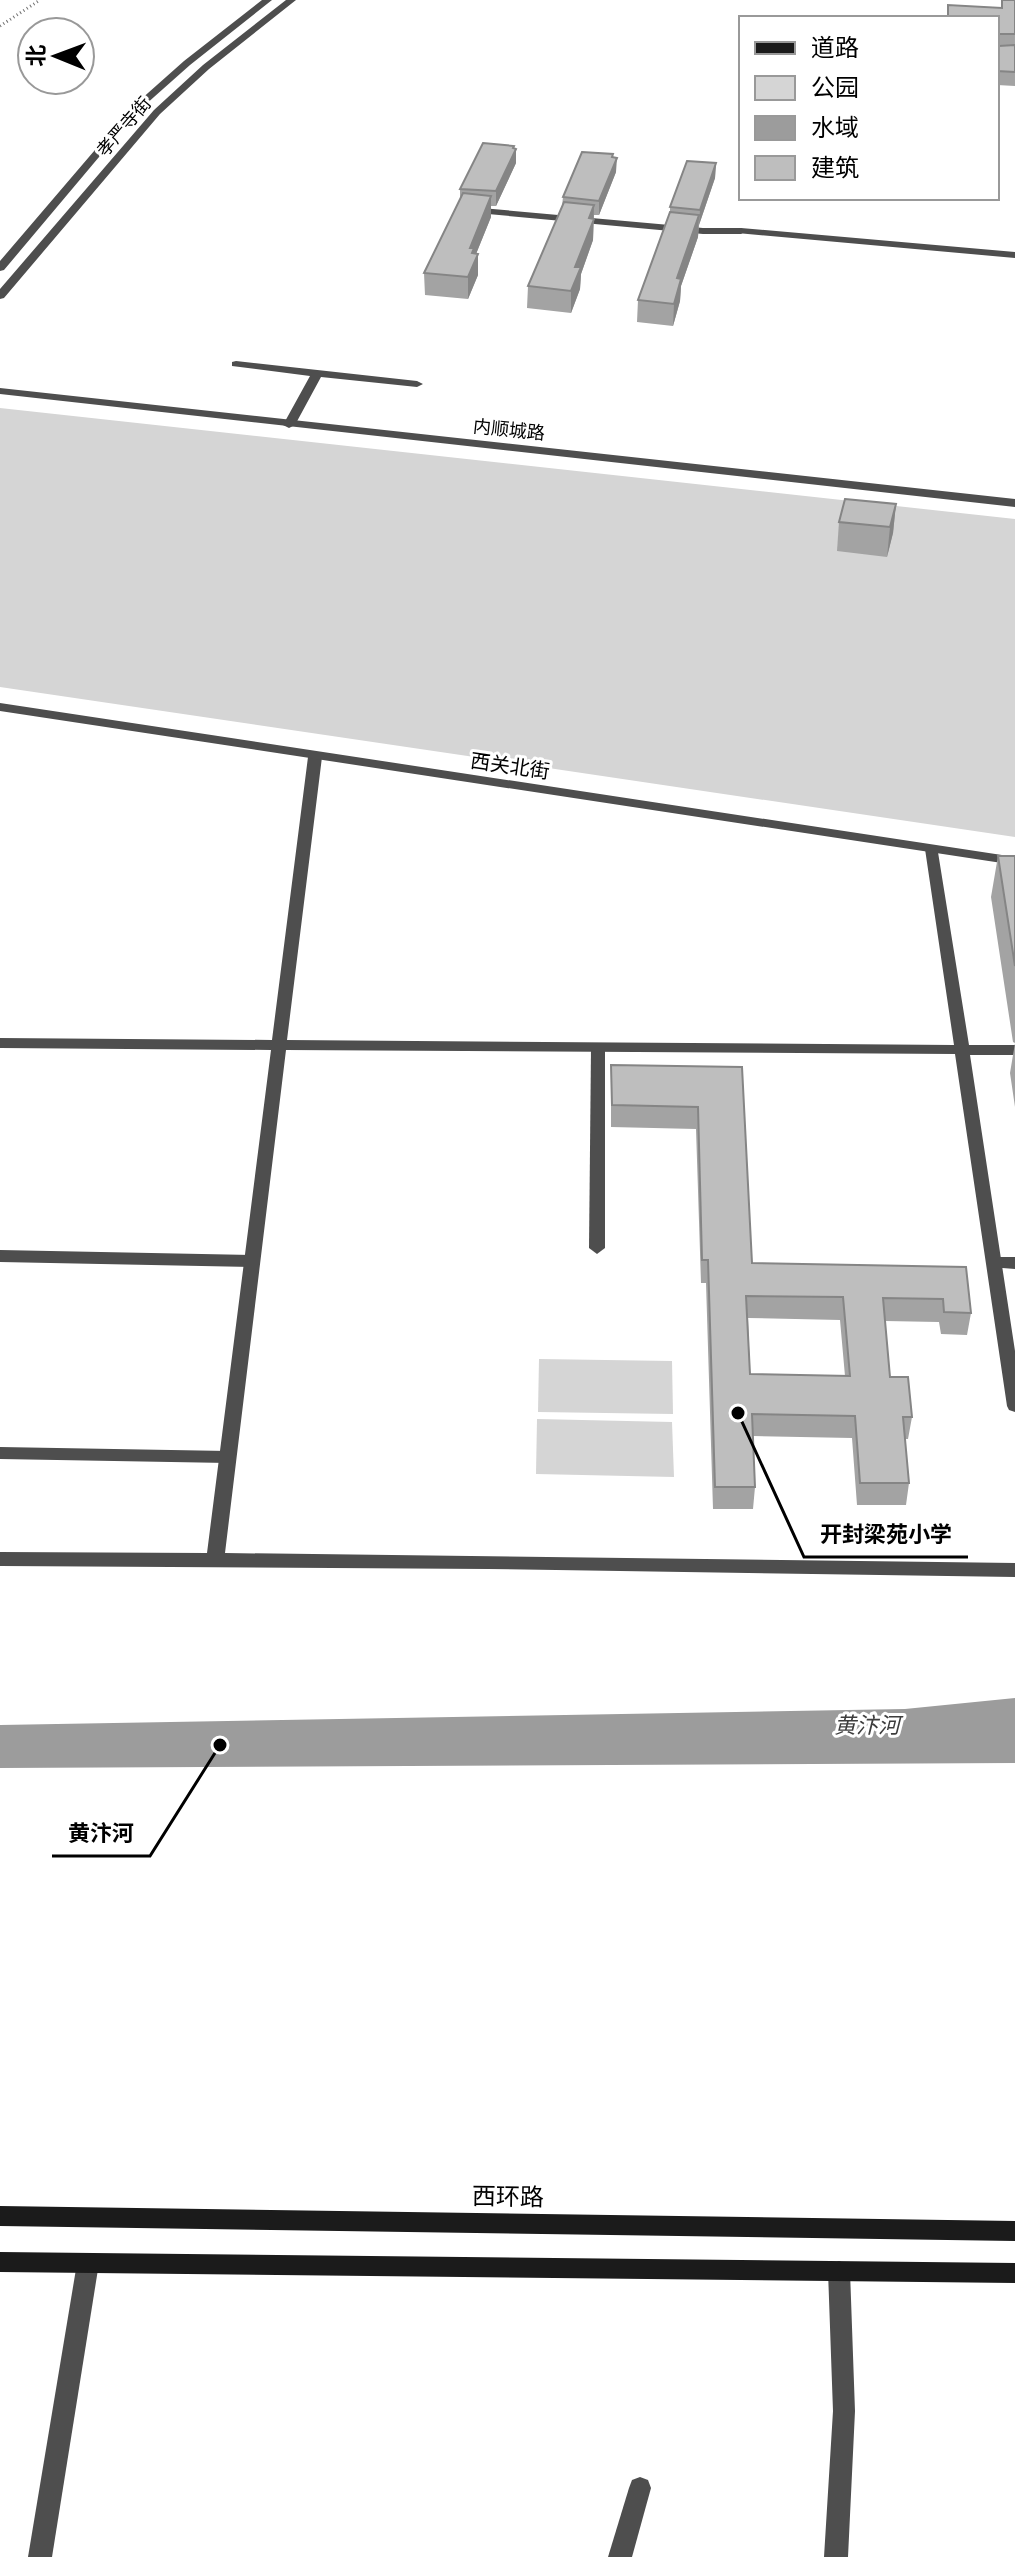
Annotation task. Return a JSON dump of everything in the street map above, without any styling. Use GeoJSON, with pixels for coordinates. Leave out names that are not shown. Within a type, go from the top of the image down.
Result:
{"type":"FeatureCollection","features":[{"type":"Feature","properties":{"kind":"main road","name":"西环路"},"geometry":{"type":"LineString","coordinates":[[0,2216],[1015,2231]]}},
{"type":"Feature","properties":{"kind":"main road"},"geometry":{"type":"LineString","coordinates":[[0,2262],[1015,2273]]}},
{"type":"Feature","properties":{"kind":"street","name":"孝严寺街"},"geometry":{"type":"LineString","coordinates":[[0,268],[133,111],[187,63],[268,0]]}},
{"type":"Feature","properties":{"kind":"street","name":"孝严寺街"},"geometry":{"type":"LineString","coordinates":[[0,296],[168,101],[292,0]]}},
{"type":"Feature","properties":{"kind":"street"},"geometry":{"type":"LineString","coordinates":[[464,209],[1015,255]]}},
{"type":"Feature","properties":{"kind":"street"},"geometry":{"type":"LineString","coordinates":[[236,364],[417,384]]}},
{"type":"Feature","properties":{"kind":"street"},"geometry":{"type":"LineString","coordinates":[[289,425],[317,373]]}},
{"type":"Feature","properties":{"kind":"street","name":"内顺城路"},"geometry":{"type":"LineString","coordinates":[[0,391],[1015,503]]}},
{"type":"Feature","properties":{"kind":"street","name":"西关北街"},"geometry":{"type":"LineString","coordinates":[[0,707],[1015,861]]}},
{"type":"Feature","properties":{"kind":"street"},"geometry":{"type":"LineString","coordinates":[[215,1561],[315,757]]}},
{"type":"Feature","properties":{"kind":"street"},"geometry":{"type":"LineString","coordinates":[[932,849],[1015,1406]]}},
{"type":"Feature","properties":{"kind":"street"},"geometry":{"type":"LineString","coordinates":[[0,1043],[1015,1050]]}},
{"type":"Feature","properties":{"kind":"street"},"geometry":{"type":"LineString","coordinates":[[597,1248],[598,1049]]}},
{"type":"Feature","properties":{"kind":"street"},"geometry":{"type":"LineString","coordinates":[[0,1256],[252,1261]]}},
{"type":"Feature","properties":{"kind":"street"},"geometry":{"type":"LineString","coordinates":[[996,1263],[1015,1263]]}},
{"type":"Feature","properties":{"kind":"street"},"geometry":{"type":"LineString","coordinates":[[0,1453],[228,1457]]}},
{"type":"Feature","properties":{"kind":"street"},"geometry":{"type":"LineString","coordinates":[[0,1559],[1015,1570]]}},
{"type":"Feature","properties":{"kind":"street"},"geometry":{"type":"LineString","coordinates":[[40,2557],[88,2263]]}},
{"type":"Feature","properties":{"kind":"street"},"geometry":{"type":"LineString","coordinates":[[836,2557],[844,2411],[839,2271]]}},
{"type":"Feature","properties":{"kind":"street"},"geometry":{"type":"LineString","coordinates":[[620,2557],[640,2488]]}},
{"type":"Feature","properties":{"kind":"path"},"geometry":{"type":"LineString","coordinates":[[0,26],[40,0]]}},
{"type":"Feature","properties":{"kind":"green space"},"geometry":{"type":"Polygon","coordinates":[[[0,408],[1015,519],[1015,837],[0,687],[0,408]]]}},
{"type":"Feature","properties":{"kind":"green space"},"geometry":{"type":"Polygon","coordinates":[[[539,1359],[672,1361],[673,1414],[538,1412],[539,1359]]]}},
{"type":"Feature","properties":{"kind":"green space"},"geometry":{"type":"Polygon","coordinates":[[[537,1419],[672,1422],[674,1477],[536,1474],[537,1419]]]}},
{"type":"Feature","properties":{"kind":"water"},"geometry":{"type":"Polygon","coordinates":[[[1015,1698],[1015,1763],[0,1768],[0,1725],[905,1709],[1015,1698]]]}},
{"type":"Feature","properties":{"kind":"building"},"geometry":{"type":"Polygon","coordinates":[[[1002,0],[1015,0],[1015,34],[999,34],[999,16],[948,16],[948,5],[1002,8],[1002,0]]]}},
{"type":"Feature","properties":{"kind":"building"},"geometry":{"type":"Polygon","coordinates":[[[1015,45],[1015,72],[999,71],[999,46],[1015,45]]]}},
{"type":"Feature","properties":{"kind":"building"},"geometry":{"type":"Polygon","coordinates":[[[483,143],[514,146],[516,149],[496,191],[460,189],[483,143]]]}},
{"type":"Feature","properties":{"kind":"building"},"geometry":{"type":"Polygon","coordinates":[[[582,152],[613,154],[612,157],[617,158],[599,201],[563,197],[582,152]]]}},
{"type":"Feature","properties":{"kind":"building"},"geometry":{"type":"Polygon","coordinates":[[[687,161],[716,163],[700,210],[670,207],[687,161]]]}},
{"type":"Feature","properties":{"kind":"building"},"geometry":{"type":"Polygon","coordinates":[[[463,193],[491,196],[470,248],[474,248],[472,253],[478,254],[468,277],[424,273],[463,193]]]}},
{"type":"Feature","properties":{"kind":"building"},"geometry":{"type":"Polygon","coordinates":[[[564,202],[594,205],[589,218],[594,219],[575,267],[581,267],[571,291],[528,286],[564,202]]]}},
{"type":"Feature","properties":{"kind":"building"},"geometry":{"type":"Polygon","coordinates":[[[670,212],[699,215],[677,278],[681,279],[674,304],[638,300],[670,212]]]}},
{"type":"Feature","properties":{"kind":"building"},"geometry":{"type":"Polygon","coordinates":[[[845,499],[896,504],[890,527],[839,522],[845,499]]]}},
{"type":"Feature","properties":{"kind":"building"},"geometry":{"type":"Polygon","coordinates":[[[998,856],[1015,856],[1015,966],[998,856]]]}},
{"type":"Feature","properties":{"kind":"building"},"geometry":{"type":"Polygon","coordinates":[[[611,1065],[742,1067],[752,1263],[966,1267],[971,1313],[944,1312],[943,1299],[883,1298],[890,1377],[908,1377],[912,1417],[903,1417],[909,1483],[860,1483],[855,1416],[752,1414],[755,1487],[715,1487],[708,1260],[702,1260],[698,1107],[612,1105],[611,1065]],[[746,1296],[750,1374],[850,1376],[843,1297],[746,1296]]]}},
{"type":"Feature","properties":{"kind":"place","name":"开封梁苑小学"},"geometry":{"type":"Point","coordinates":[738,1413]}},
{"type":"Feature","properties":{"kind":"place","name":"黄汴河"},"geometry":{"type":"Point","coordinates":[220,1745]}}]}
